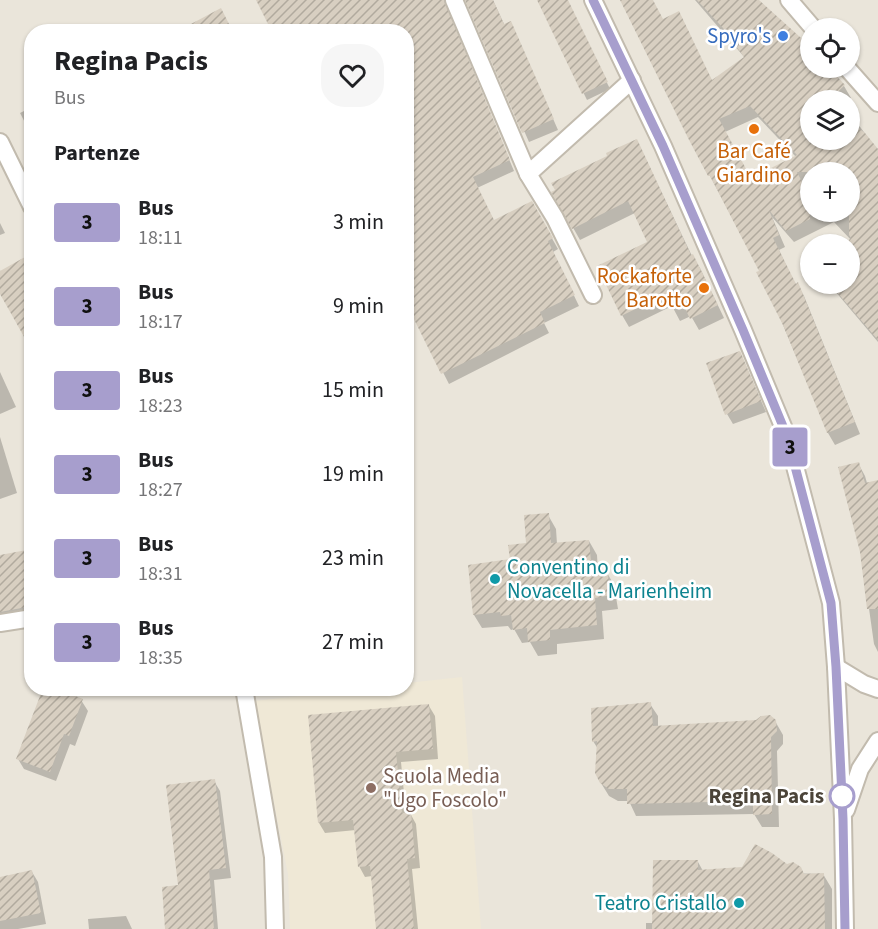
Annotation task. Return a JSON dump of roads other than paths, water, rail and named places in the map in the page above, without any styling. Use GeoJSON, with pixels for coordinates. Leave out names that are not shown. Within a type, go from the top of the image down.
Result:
{"type":"FeatureCollection","features":[{"type":"Feature","properties":{"kind":"street"},"geometry":{"type":"LineString","coordinates":[[454,0],[528,174],[555,218],[593,295]]}},
{"type":"Feature","properties":{"kind":"street"},"geometry":{"type":"LineString","coordinates":[[593,0],[632,80],[715,265],[787,436],[831,603],[843,819],[845,929]]}},
{"type":"Feature","properties":{"kind":"street"},"geometry":{"type":"LineString","coordinates":[[789,0],[804,18]]}},
{"type":"Feature","properties":{"kind":"street"},"geometry":{"type":"LineString","coordinates":[[856,78],[878,103]]}},
{"type":"Feature","properties":{"kind":"street"},"geometry":{"type":"LineString","coordinates":[[528,174],[632,80]]}},
{"type":"Feature","properties":{"kind":"street"},"geometry":{"type":"LineString","coordinates":[[0,142],[24,191]]}},
{"type":"Feature","properties":{"kind":"street"},"geometry":{"type":"LineString","coordinates":[[0,623],[24,619]]}},
{"type":"Feature","properties":{"kind":"street"},"geometry":{"type":"LineString","coordinates":[[836,667],[864,684],[878,689]]}},
{"type":"Feature","properties":{"kind":"street"},"geometry":{"type":"LineString","coordinates":[[245,696],[273,857],[275,929]]}},
{"type":"Feature","properties":{"kind":"street"},"geometry":{"type":"LineString","coordinates":[[843,819],[860,769],[878,741]]}},
{"type":"Feature","properties":{"kind":"place","name":"Spyro's"},"geometry":{"type":"Point","coordinates":[783,36]}},
{"type":"Feature","properties":{"kind":"place","name":"Bar Café Giardino"},"geometry":{"type":"Point","coordinates":[754,129]}},
{"type":"Feature","properties":{"kind":"place","name":"Rockaforte Barotto"},"geometry":{"type":"Point","coordinates":[704,288]}},
{"type":"Feature","properties":{"kind":"place","name":"Conventino di Novacella - Marienheim"},"geometry":{"type":"Point","coordinates":[495,579]}},
{"type":"Feature","properties":{"kind":"place","name":"Scuola Media \"Ugo Foscolo\""},"geometry":{"type":"Point","coordinates":[371,788]}},
{"type":"Feature","properties":{"kind":"place","name":"Regina Pacis"},"geometry":{"type":"Point","coordinates":[842,796]}},
{"type":"Feature","properties":{"kind":"place","name":"Teatro Cristallo"},"geometry":{"type":"Point","coordinates":[739,903]}}]}
